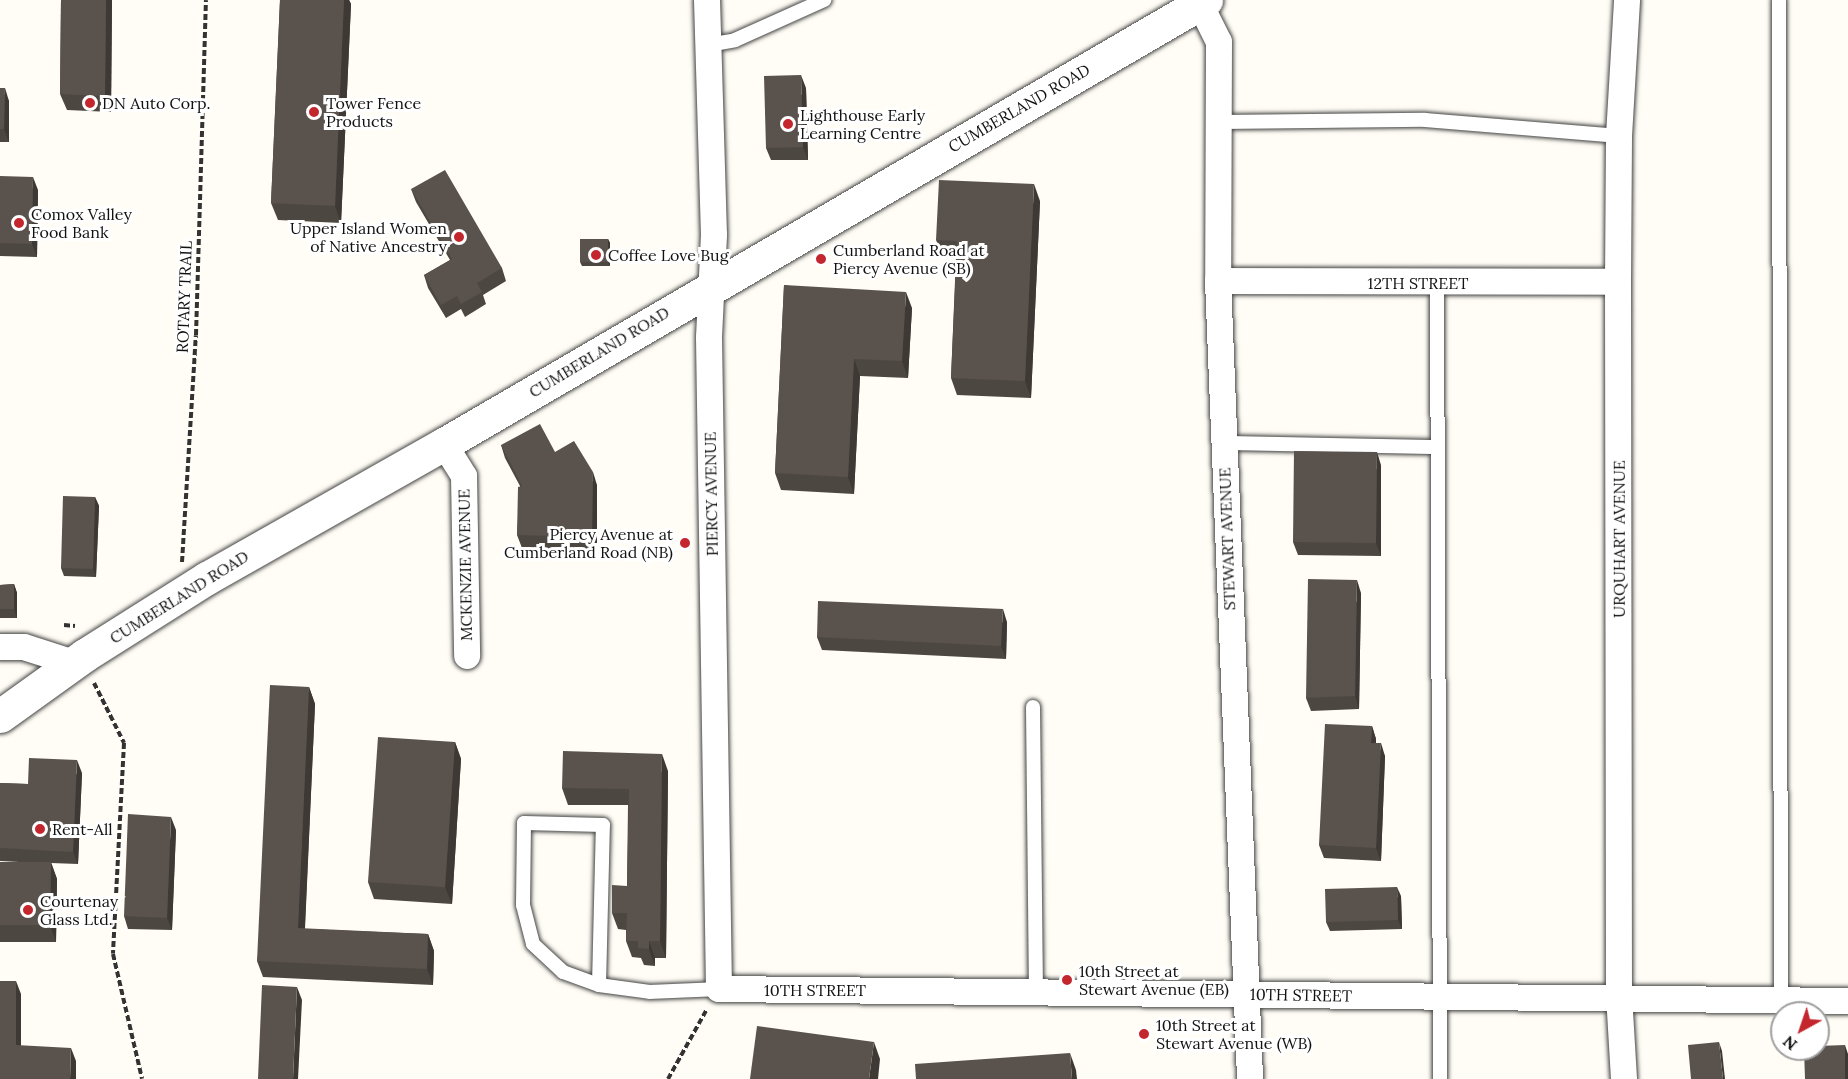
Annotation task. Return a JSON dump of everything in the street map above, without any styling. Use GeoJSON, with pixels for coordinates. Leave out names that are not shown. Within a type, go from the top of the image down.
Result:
{"type":"FeatureCollection","features":[{"type":"Feature","properties":{"kind":"street","name":"PIERCY AVENUE"},"geometry":{"type":"LineString","coordinates":[[707,0],[714,235],[710,287],[719,989]]}},
{"type":"Feature","properties":{"kind":"street","name":"URQUHART AVENUE"},"geometry":{"type":"LineString","coordinates":[[1624,1079],[1619,996],[1618,282],[1619,136],[1628,0]]}},
{"type":"Feature","properties":{"kind":"street","name":"CUMBERLAND ROAD"},"geometry":{"type":"LineString","coordinates":[[0,716],[83,671],[180,595],[1203,2]]}},
{"type":"Feature","properties":{"kind":"street","name":"STEWART AVENUE"},"geometry":{"type":"LineString","coordinates":[[1203,2],[1219,42],[1221,122],[1218,281],[1250,1079]]}},
{"type":"Feature","properties":{"kind":"street","name":"12TH STREET"},"geometry":{"type":"LineString","coordinates":[[1218,281],[1437,284],[1618,282]]}},
{"type":"Feature","properties":{"kind":"street","name":"MCKENZIE AVENUE"},"geometry":{"type":"LineString","coordinates":[[444,444],[464,476],[466,656]]}},
{"type":"Feature","properties":{"kind":"street"},"geometry":{"type":"LineString","coordinates":[[0,647],[24,647],[83,671]]}},
{"type":"Feature","properties":{"kind":"street","name":"10TH STREET"},"geometry":{"type":"LineString","coordinates":[[719,989],[1437,998],[1619,996],[1781,1001],[1848,1000]]}},
{"type":"Feature","properties":{"kind":"lane"},"geometry":{"type":"LineString","coordinates":[[708,45],[735,40],[825,0]]}},
{"type":"Feature","properties":{"kind":"lane"},"geometry":{"type":"LineString","coordinates":[[1779,0],[1781,1001]]}},
{"type":"Feature","properties":{"kind":"lane"},"geometry":{"type":"LineString","coordinates":[[1221,122],[1425,120],[1619,136]]}},
{"type":"Feature","properties":{"kind":"lane"},"geometry":{"type":"LineString","coordinates":[[1437,284],[1437,998],[1440,1079]]}},
{"type":"Feature","properties":{"kind":"lane"},"geometry":{"type":"LineString","coordinates":[[1223,443],[1437,447]]}},
{"type":"Feature","properties":{"kind":"lane"},"geometry":{"type":"LineString","coordinates":[[1033,707],[1036,992]]}},
{"type":"Feature","properties":{"kind":"lane"},"geometry":{"type":"LineString","coordinates":[[599,986],[603,825],[524,823],[523,905],[533,944],[564,972],[599,986],[650,992],[719,989]]}},
{"type":"Feature","properties":{"kind":"path","name":"ROTARY TRAIL"},"geometry":{"type":"LineString","coordinates":[[180,595],[196,335],[206,0]]}},
{"type":"Feature","properties":{"kind":"path"},"geometry":{"type":"LineString","coordinates":[[64,625],[75,626]]}},
{"type":"Feature","properties":{"kind":"path"},"geometry":{"type":"LineString","coordinates":[[83,671],[124,743],[113,954],[142,1079]]}},
{"type":"Feature","properties":{"kind":"path"},"geometry":{"type":"LineString","coordinates":[[668,1079],[719,989]]}},
{"type":"Feature","properties":{"kind":"building"},"geometry":{"type":"Polygon","coordinates":[[[61,0],[106,0],[105,96],[60,94],[61,0]]]}},
{"type":"Feature","properties":{"kind":"building","name":"Tower Fence Products"},"geometry":{"type":"Polygon","coordinates":[[[280,0],[344,0],[335,206],[271,203],[280,0]]]}},
{"type":"Feature","properties":{"kind":"building","name":"Lighthouse Early Learning Centre"},"geometry":{"type":"Polygon","coordinates":[[[801,75],[803,147],[766,148],[764,76],[801,75]]]}},
{"type":"Feature","properties":{"kind":"building"},"geometry":{"type":"Polygon","coordinates":[[[0,88],[5,88],[4,129],[0,129],[0,88]]]}},
{"type":"Feature","properties":{"kind":"building","name":"Upper Island Women of Native Ancestry"},"geometry":{"type":"Polygon","coordinates":[[[445,170],[502,268],[477,283],[482,292],[461,304],[457,296],[441,305],[424,275],[452,259],[411,189],[445,170]]]}},
{"type":"Feature","properties":{"kind":"building","name":"Comox Valley Food Bank"},"geometry":{"type":"Polygon","coordinates":[[[0,176],[33,177],[32,244],[0,243],[0,176]]]}},
{"type":"Feature","properties":{"kind":"building"},"geometry":{"type":"Polygon","coordinates":[[[939,180],[1034,184],[1025,381],[951,378],[957,241],[936,240],[939,180]]]}},
{"type":"Feature","properties":{"kind":"building","name":"Coffee Love Bug"},"geometry":{"type":"Polygon","coordinates":[[[580,239],[608,239],[608,262],[580,262],[580,239]]]}},
{"type":"Feature","properties":{"kind":"building"},"geometry":{"type":"Polygon","coordinates":[[[784,285],[906,292],[902,361],[854,359],[848,477],[775,473],[784,285]]]}},
{"type":"Feature","properties":{"kind":"building"},"geometry":{"type":"Polygon","coordinates":[[[540,424],[555,452],[574,441],[593,472],[592,537],[517,535],[518,487],[522,486],[501,445],[540,424]]]}},
{"type":"Feature","properties":{"kind":"building"},"geometry":{"type":"Polygon","coordinates":[[[1294,451],[1377,452],[1376,543],[1293,542],[1294,451]]]}},
{"type":"Feature","properties":{"kind":"building"},"geometry":{"type":"Polygon","coordinates":[[[63,496],[95,497],[93,569],[61,568],[63,496]]]}},
{"type":"Feature","properties":{"kind":"building"},"geometry":{"type":"Polygon","coordinates":[[[1308,579],[1357,580],[1355,696],[1306,698],[1308,579]]]}},
{"type":"Feature","properties":{"kind":"building"},"geometry":{"type":"Polygon","coordinates":[[[14,584],[14,609],[0,609],[0,585],[14,584]]]}},
{"type":"Feature","properties":{"kind":"building"},"geometry":{"type":"Polygon","coordinates":[[[818,601],[1003,609],[1001,646],[817,637],[818,601]]]}},
{"type":"Feature","properties":{"kind":"building"},"geometry":{"type":"Polygon","coordinates":[[[270,685],[309,687],[298,928],[428,934],[427,969],[257,961],[270,685]]]}},
{"type":"Feature","properties":{"kind":"building"},"geometry":{"type":"Polygon","coordinates":[[[1325,724],[1372,726],[1371,743],[1381,743],[1376,848],[1319,845],[1325,724]]]}},
{"type":"Feature","properties":{"kind":"building"},"geometry":{"type":"Polygon","coordinates":[[[378,737],[455,742],[445,887],[368,882],[378,737]]]}},
{"type":"Feature","properties":{"kind":"building"},"geometry":{"type":"Polygon","coordinates":[[[563,751],[662,754],[660,941],[649,941],[649,949],[638,948],[638,941],[626,941],[627,913],[612,913],[612,885],[627,886],[629,789],[562,788],[563,751]]]}},
{"type":"Feature","properties":{"kind":"building","name":"Rent-All"},"geometry":{"type":"Polygon","coordinates":[[[29,758],[77,760],[73,852],[0,848],[0,783],[28,784],[29,758]]]}},
{"type":"Feature","properties":{"kind":"building"},"geometry":{"type":"Polygon","coordinates":[[[128,814],[171,817],[167,918],[124,916],[128,814]]]}},
{"type":"Feature","properties":{"kind":"building","name":"Courtenay Glass Ltd."},"geometry":{"type":"Polygon","coordinates":[[[0,862],[51,862],[50,925],[0,925],[0,862]]]}},
{"type":"Feature","properties":{"kind":"building"},"geometry":{"type":"Polygon","coordinates":[[[1397,887],[1398,920],[1326,922],[1325,889],[1397,887]]]}},
{"type":"Feature","properties":{"kind":"building"},"geometry":{"type":"Polygon","coordinates":[[[0,981],[16,981],[16,1045],[71,1048],[70,1079],[0,1079],[0,981]]]}},
{"type":"Feature","properties":{"kind":"building"},"geometry":{"type":"Polygon","coordinates":[[[262,985],[297,987],[293,1079],[258,1079],[262,985]]]}},
{"type":"Feature","properties":{"kind":"building"},"geometry":{"type":"Polygon","coordinates":[[[757,1026],[874,1042],[869,1079],[750,1079],[757,1026]]]}},
{"type":"Feature","properties":{"kind":"building"},"geometry":{"type":"Polygon","coordinates":[[[1719,1042],[1723,1079],[1691,1079],[1688,1045],[1719,1042]]]}},
{"type":"Feature","properties":{"kind":"building"},"geometry":{"type":"Polygon","coordinates":[[[1845,1045],[1845,1079],[1805,1079],[1804,1061],[1830,1061],[1830,1046],[1845,1045]]]}},
{"type":"Feature","properties":{"kind":"building"},"geometry":{"type":"Polygon","coordinates":[[[1070,1053],[1072,1079],[916,1079],[915,1064],[1070,1053]]]}},
{"type":"Feature","properties":{"kind":"place","name":"DN Auto Corp."},"geometry":{"type":"Point","coordinates":[90,103]}},
{"type":"Feature","properties":{"kind":"place","name":"Tower Fence Products"},"geometry":{"type":"Point","coordinates":[314,112]}},
{"type":"Feature","properties":{"kind":"place","name":"Lighthouse Early Learning Centre"},"geometry":{"type":"Point","coordinates":[788,124]}},
{"type":"Feature","properties":{"kind":"place","name":"Comox Valley Food Bank"},"geometry":{"type":"Point","coordinates":[19,223]}},
{"type":"Feature","properties":{"kind":"place","name":"Upper Island Women of Native Ancestry"},"geometry":{"type":"Point","coordinates":[459,237]}},
{"type":"Feature","properties":{"kind":"place","name":"Coffee Love Bug"},"geometry":{"type":"Point","coordinates":[596,255]}},
{"type":"Feature","properties":{"kind":"place","name":"Cumberland Road at Piercy Avenue (SB)"},"geometry":{"type":"Point","coordinates":[821,259]}},
{"type":"Feature","properties":{"kind":"place","name":"Piercy Avenue at Cumberland Road (NB)"},"geometry":{"type":"Point","coordinates":[685,543]}},
{"type":"Feature","properties":{"kind":"place","name":"Rent-All"},"geometry":{"type":"Point","coordinates":[40,829]}},
{"type":"Feature","properties":{"kind":"place","name":"Courtenay Glass Ltd."},"geometry":{"type":"Point","coordinates":[28,910]}},
{"type":"Feature","properties":{"kind":"place","name":"10th Street at Stewart Avenue (EB)"},"geometry":{"type":"Point","coordinates":[1067,980]}},
{"type":"Feature","properties":{"kind":"place","name":"10th Street at Stewart Avenue (WB)"},"geometry":{"type":"Point","coordinates":[1144,1034]}}]}
